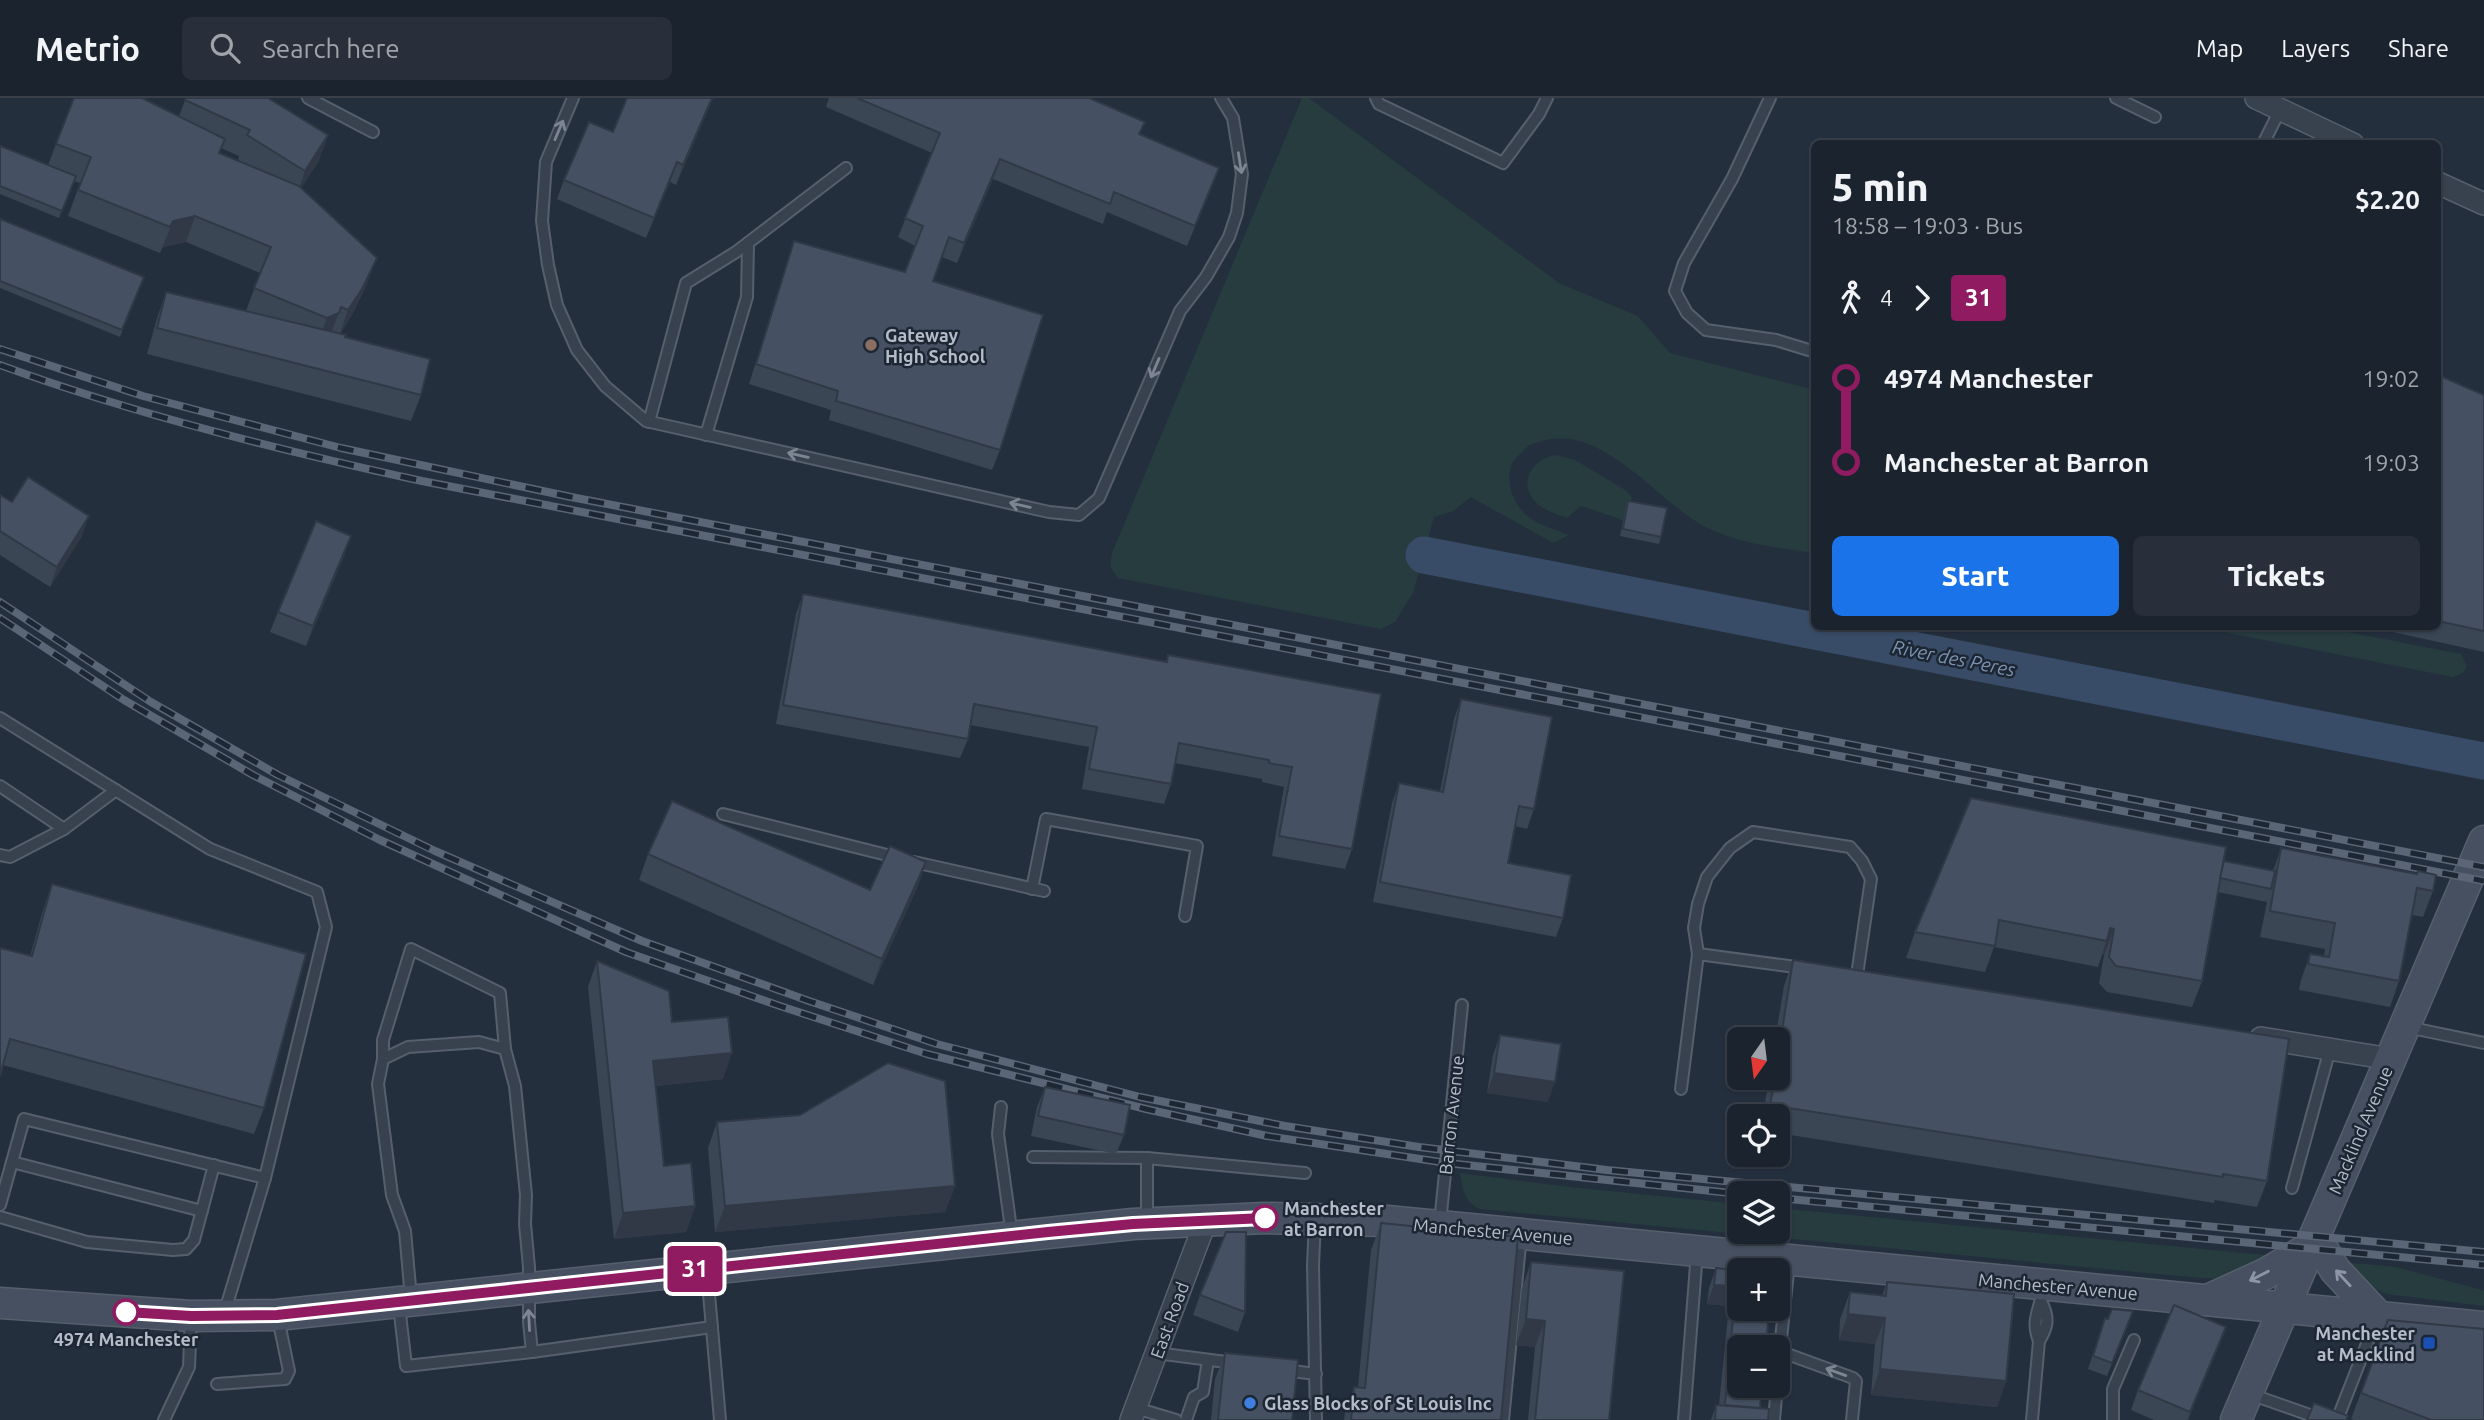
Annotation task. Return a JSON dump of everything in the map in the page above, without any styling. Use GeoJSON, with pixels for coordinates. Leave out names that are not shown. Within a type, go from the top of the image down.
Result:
{"type":"FeatureCollection","features":[{"type":"Feature","properties":{"kind":"main road","name":"Macklind Avenue"},"geometry":{"type":"LineString","coordinates":[[2236,1420],[2484,841]]}},
{"type":"Feature","properties":{"kind":"main road","name":"Manchester Avenue"},"geometry":{"type":"LineString","coordinates":[[0,1303],[191,1316],[277,1315],[1012,1236],[1206,1220],[1315,1218],[1439,1226],[1769,1258]]}},
{"type":"Feature","properties":{"kind":"main road"},"geometry":{"type":"LineString","coordinates":[[2207,1300],[2267,1273],[2312,1242],[2378,1316]]}},
{"type":"Feature","properties":{"kind":"main road","name":"Manchester Avenue"},"geometry":{"type":"LineString","coordinates":[[1790,1260],[2043,1294],[2207,1300],[2484,1327]]}},
{"type":"Feature","properties":{"kind":"street"},"geometry":{"type":"LineString","coordinates":[[2256,98],[2344,140]]}},
{"type":"Feature","properties":{"kind":"street"},"geometry":{"type":"LineString","coordinates":[[2441,184],[2484,204]]}},
{"type":"Feature","properties":{"kind":"street"},"geometry":{"type":"LineString","coordinates":[[2236,1034],[2391,1059]]}},
{"type":"Feature","properties":{"kind":"street","name":"East Road"},"geometry":{"type":"LineString","coordinates":[[1133,1414],[1206,1220]]}},
{"type":"Feature","properties":{"kind":"lane"},"geometry":{"type":"LineString","coordinates":[[308,98],[373,132]]}},
{"type":"Feature","properties":{"kind":"lane"},"geometry":{"type":"LineString","coordinates":[[573,98],[546,162],[542,221],[556,305],[577,350],[605,386],[646,422],[1049,512],[1079,515],[1099,498],[1180,311],[1206,277],[1229,237],[1237,213],[1242,174],[1233,118],[1221,98]]}},
{"type":"Feature","properties":{"kind":"lane"},"geometry":{"type":"LineString","coordinates":[[1376,98],[1379,104],[1503,163],[1548,98]]}},
{"type":"Feature","properties":{"kind":"lane"},"geometry":{"type":"LineString","coordinates":[[1770,98],[1732,179],[1684,263],[1675,291],[1688,313],[1706,330],[1776,340],[1811,351]]}},
{"type":"Feature","properties":{"kind":"lane"},"geometry":{"type":"LineString","coordinates":[[2116,98],[2155,117]]}},
{"type":"Feature","properties":{"kind":"lane"},"geometry":{"type":"LineString","coordinates":[[2265,140],[2280,110]]}},
{"type":"Feature","properties":{"kind":"lane"},"geometry":{"type":"LineString","coordinates":[[649,422],[685,283],[748,243],[846,168]]}},
{"type":"Feature","properties":{"kind":"lane"},"geometry":{"type":"LineString","coordinates":[[706,435],[747,297],[748,243]]}},
{"type":"Feature","properties":{"kind":"lane"},"geometry":{"type":"LineString","coordinates":[[0,718],[210,849],[317,892],[326,927],[265,1178],[223,1316]]}},
{"type":"Feature","properties":{"kind":"lane"},"geometry":{"type":"LineString","coordinates":[[0,786],[64,829]]}},
{"type":"Feature","properties":{"kind":"lane"},"geometry":{"type":"LineString","coordinates":[[0,855],[10,857],[64,829],[116,790]]}},
{"type":"Feature","properties":{"kind":"lane"},"geometry":{"type":"LineString","coordinates":[[723,814],[961,874],[1044,891]]}},
{"type":"Feature","properties":{"kind":"lane"},"geometry":{"type":"LineString","coordinates":[[1032,889],[1046,819],[1197,846],[1185,916]]}},
{"type":"Feature","properties":{"kind":"lane"},"geometry":{"type":"LineString","coordinates":[[1681,1089],[1698,954],[1694,928],[1698,904],[1707,877],[1730,848],[1753,832],[1850,847],[1862,861],[1871,879],[1862,976],[1843,973]]}},
{"type":"Feature","properties":{"kind":"lane"},"geometry":{"type":"LineString","coordinates":[[532,1352],[528,1322],[526,1195],[517,1100],[505,1049],[500,993],[411,949],[383,1040],[383,1059],[378,1084],[392,1195],[405,1231],[406,1366],[532,1352],[712,1328]]}},
{"type":"Feature","properties":{"kind":"lane"},"geometry":{"type":"LineString","coordinates":[[1698,954],[1817,970]]}},
{"type":"Feature","properties":{"kind":"lane","name":"Barron Avenue"},"geometry":{"type":"LineString","coordinates":[[1439,1226],[1462,1004]]}},
{"type":"Feature","properties":{"kind":"lane"},"geometry":{"type":"LineString","coordinates":[[2405,1026],[2484,1044]]}},
{"type":"Feature","properties":{"kind":"lane"},"geometry":{"type":"LineString","coordinates":[[383,1059],[408,1047],[479,1042],[505,1049]]}},
{"type":"Feature","properties":{"kind":"lane"},"geometry":{"type":"LineString","coordinates":[[2292,1188],[2330,1049]]}},
{"type":"Feature","properties":{"kind":"lane"},"geometry":{"type":"LineString","coordinates":[[1001,1107],[998,1134],[1012,1236]]}},
{"type":"Feature","properties":{"kind":"lane"},"geometry":{"type":"LineString","coordinates":[[0,1205],[24,1119],[265,1178]]}},
{"type":"Feature","properties":{"kind":"lane"},"geometry":{"type":"LineString","coordinates":[[1033,1157],[1147,1158],[1305,1173]]}},
{"type":"Feature","properties":{"kind":"lane"},"geometry":{"type":"LineString","coordinates":[[1146,1223],[1147,1158]]}},
{"type":"Feature","properties":{"kind":"lane"},"geometry":{"type":"LineString","coordinates":[[12,1162],[202,1211]]}},
{"type":"Feature","properties":{"kind":"lane"},"geometry":{"type":"LineString","coordinates":[[0,1217],[87,1242],[173,1251],[186,1248],[194,1240],[214,1165]]}},
{"type":"Feature","properties":{"kind":"lane"},"geometry":{"type":"LineString","coordinates":[[1315,1218],[1312,1265],[1315,1420]]}},
{"type":"Feature","properties":{"kind":"lane"},"geometry":{"type":"LineString","coordinates":[[1503,1420],[1521,1234]]}},
{"type":"Feature","properties":{"kind":"lane"},"geometry":{"type":"LineString","coordinates":[[1684,1420],[1697,1251]]}},
{"type":"Feature","properties":{"kind":"lane"},"geometry":{"type":"LineString","coordinates":[[707,1268],[720,1420]]}},
{"type":"Feature","properties":{"kind":"lane"},"geometry":{"type":"LineString","coordinates":[[2032,1420],[2039,1341],[2034,1329],[2035,1313],[2043,1294]]}},
{"type":"Feature","properties":{"kind":"lane"},"geometry":{"type":"LineString","coordinates":[[217,1384],[285,1379],[289,1371],[277,1315]]}},
{"type":"Feature","properties":{"kind":"lane"},"geometry":{"type":"LineString","coordinates":[[164,1420],[189,1367],[191,1316]]}},
{"type":"Feature","properties":{"kind":"lane"},"geometry":{"type":"LineString","coordinates":[[2337,1420],[2378,1316]]}},
{"type":"Feature","properties":{"kind":"lane"},"geometry":{"type":"LineString","coordinates":[[2113,1420],[2113,1389],[2134,1340]]}},
{"type":"Feature","properties":{"kind":"lane"},"geometry":{"type":"LineString","coordinates":[[1156,1353],[1249,1365]]}},
{"type":"Feature","properties":{"kind":"lane"},"geometry":{"type":"LineString","coordinates":[[1790,1355],[1856,1381],[1853,1420]]}},
{"type":"Feature","properties":{"kind":"lane"},"geometry":{"type":"LineString","coordinates":[[1186,1420],[1194,1397],[1203,1392],[1208,1360]]}},
{"type":"Feature","properties":{"kind":"lane"},"geometry":{"type":"LineString","coordinates":[[1276,1368],[1316,1374]]}},
{"type":"Feature","properties":{"kind":"lane"},"geometry":{"type":"LineString","coordinates":[[2247,1392],[2324,1420]]}},
{"type":"Feature","properties":{"kind":"lane"},"geometry":{"type":"LineString","coordinates":[[1774,1420],[1776,1398]]}},
{"type":"Feature","properties":{"kind":"lane"},"geometry":{"type":"LineString","coordinates":[[1133,1414],[1175,1420]]}},
{"type":"Feature","properties":{"kind":"green space"},"geometry":{"type":"Polygon","coordinates":[[[1302,98],[1309,98],[1559,283],[1638,316],[1670,353],[1811,389],[1811,552],[1754,544],[1711,529],[1680,510],[1605,452],[1584,442],[1563,438],[1528,446],[1513,462],[1509,477],[1512,493],[1524,513],[1539,523],[1569,535],[1553,543],[1471,497],[1453,511],[1434,517],[1413,593],[1395,622],[1381,629],[1118,578],[1110,567],[1112,553],[1302,98]]]}},
{"type":"Feature","properties":{"kind":"green space"},"geometry":{"type":"Polygon","coordinates":[[[1555,455],[1575,460],[1627,491],[1632,498],[1623,520],[1581,506],[1567,518],[1536,503],[1529,492],[1528,477],[1535,465],[1555,455]]]}},
{"type":"Feature","properties":{"kind":"green space"},"geometry":{"type":"Polygon","coordinates":[[[2213,630],[2337,630],[2461,654],[2467,666],[2463,673],[2453,677],[2213,630]]]}},
{"type":"Feature","properties":{"kind":"green space"},"geometry":{"type":"Polygon","coordinates":[[[1460,1173],[1727,1203],[1727,1233],[1480,1209],[1467,1199],[1460,1173]]]}},
{"type":"Feature","properties":{"kind":"green space"},"geometry":{"type":"Polygon","coordinates":[[[1790,1209],[2274,1256],[2221,1279],[1790,1239],[1790,1209]]]}},
{"type":"Feature","properties":{"kind":"green space"},"geometry":{"type":"Polygon","coordinates":[[[2341,1262],[2396,1267],[2482,1290],[2484,1306],[2387,1294],[2371,1287],[2341,1262]]]}},
{"type":"Feature","properties":{"kind":"building"},"geometry":{"type":"Polygon","coordinates":[[[74,98],[142,98],[225,139],[219,153],[299,186],[377,258],[348,310],[341,307],[339,313],[327,318],[254,288],[271,247],[195,216],[173,221],[170,227],[78,190],[91,157],[56,144],[74,98]]]}},
{"type":"Feature","properties":{"kind":"building"},"geometry":{"type":"Polygon","coordinates":[[[268,98],[328,135],[305,171],[247,135],[250,130],[185,100],[268,98]]]}},
{"type":"Feature","properties":{"kind":"building"},"geometry":{"type":"Polygon","coordinates":[[[627,98],[712,98],[683,165],[677,162],[654,218],[564,180],[589,122],[613,132],[627,98]]]}},
{"type":"Feature","properties":{"kind":"building"},"geometry":{"type":"Polygon","coordinates":[[[857,98],[1089,98],[1145,122],[1139,134],[1219,168],[1195,226],[1114,192],[1110,204],[1000,159],[964,243],[949,237],[933,281],[1043,315],[1000,450],[836,401],[838,391],[756,364],[794,241],[905,272],[923,226],[905,218],[940,133],[857,98]]]}},
{"type":"Feature","properties":{"kind":"building"},"geometry":{"type":"Polygon","coordinates":[[[0,146],[76,176],[62,211],[0,186],[0,146]]]}},
{"type":"Feature","properties":{"kind":"building"},"geometry":{"type":"Polygon","coordinates":[[[0,219],[144,277],[122,330],[0,281],[0,219]]]}},
{"type":"Feature","properties":{"kind":"building"},"geometry":{"type":"Polygon","coordinates":[[[166,292],[346,335],[345,337],[430,359],[421,395],[157,328],[166,292]]]}},
{"type":"Feature","properties":{"kind":"building"},"geometry":{"type":"Polygon","coordinates":[[[2441,376],[2484,395],[2484,631],[2441,622],[2441,376]]]}},
{"type":"Feature","properties":{"kind":"building"},"geometry":{"type":"Polygon","coordinates":[[[28,477],[89,516],[57,567],[0,531],[0,495],[12,502],[28,477]]]}},
{"type":"Feature","properties":{"kind":"building"},"geometry":{"type":"Polygon","coordinates":[[[1628,501],[1667,508],[1661,537],[1623,529],[1628,501]]]}},
{"type":"Feature","properties":{"kind":"building"},"geometry":{"type":"Polygon","coordinates":[[[316,521],[351,536],[313,626],[278,612],[316,521]]]}},
{"type":"Feature","properties":{"kind":"building"},"geometry":{"type":"Polygon","coordinates":[[[803,594],[1167,662],[1168,655],[1381,694],[1352,849],[1279,836],[1292,767],[1269,763],[1269,760],[1179,743],[1171,784],[1089,769],[1097,727],[974,704],[968,739],[783,705],[803,594]]]}},
{"type":"Feature","properties":{"kind":"building"},"geometry":{"type":"Polygon","coordinates":[[[1461,699],[1552,717],[1534,809],[1519,806],[1508,863],[1571,875],[1563,918],[1380,882],[1399,783],[1443,792],[1461,699]]]}},
{"type":"Feature","properties":{"kind":"building"},"geometry":{"type":"Polygon","coordinates":[[[1971,798],[2226,847],[2202,981],[2116,966],[2109,957],[2114,929],[2110,928],[2107,941],[1999,920],[1995,946],[1915,932],[1971,798]]]}},
{"type":"Feature","properties":{"kind":"building"},"geometry":{"type":"Polygon","coordinates":[[[672,801],[870,890],[890,846],[926,862],[882,959],[648,854],[672,801]]]}},
{"type":"Feature","properties":{"kind":"building"},"geometry":{"type":"Polygon","coordinates":[[[2281,848],[2417,874],[2418,871],[2436,875],[2433,891],[2417,888],[2399,981],[2308,964],[2310,954],[2329,957],[2335,923],[2270,911],[2281,848]]]}},
{"type":"Feature","properties":{"kind":"building"},"geometry":{"type":"Polygon","coordinates":[[[2224,861],[2275,871],[2271,889],[2220,878],[2224,861]]]}},
{"type":"Feature","properties":{"kind":"building"},"geometry":{"type":"Polygon","coordinates":[[[52,884],[306,954],[264,1108],[10,1039],[0,1076],[0,948],[32,956],[52,884]]]}},
{"type":"Feature","properties":{"kind":"building"},"geometry":{"type":"Polygon","coordinates":[[[1793,960],[2289,1039],[2267,1181],[2223,1174],[2223,1177],[1790,1108],[1790,1104],[1770,1104],[1773,1090],[1790,1090],[1790,1027],[1783,1027],[1793,960]]]}},
{"type":"Feature","properties":{"kind":"building"},"geometry":{"type":"Polygon","coordinates":[[[597,961],[669,991],[672,1022],[728,1017],[732,1053],[653,1061],[664,1166],[691,1163],[695,1206],[623,1213],[597,961]]]}},
{"type":"Feature","properties":{"kind":"building"},"geometry":{"type":"Polygon","coordinates":[[[1500,1035],[1561,1044],[1555,1082],[1494,1073],[1500,1035]]]}},
{"type":"Feature","properties":{"kind":"building"},"geometry":{"type":"Polygon","coordinates":[[[888,1063],[945,1081],[955,1186],[725,1206],[717,1122],[800,1115],[888,1063]]]}},
{"type":"Feature","properties":{"kind":"building"},"geometry":{"type":"Polygon","coordinates":[[[1045,1087],[1130,1105],[1124,1135],[1038,1116],[1045,1087]]]}},
{"type":"Feature","properties":{"kind":"building"},"geometry":{"type":"Polygon","coordinates":[[[1381,1223],[1518,1237],[1501,1420],[1351,1420],[1354,1387],[1365,1388],[1381,1223]]]}},
{"type":"Feature","properties":{"kind":"building"},"geometry":{"type":"Polygon","coordinates":[[[1226,1232],[1246,1232],[1245,1312],[1200,1295],[1226,1232]]]}},
{"type":"Feature","properties":{"kind":"building"},"geometry":{"type":"Polygon","coordinates":[[[1531,1262],[1624,1271],[1609,1420],[1535,1420],[1545,1321],[1526,1319],[1531,1262]]]}},
{"type":"Feature","properties":{"kind":"building"},"geometry":{"type":"Polygon","coordinates":[[[1716,1268],[1727,1269],[1727,1286],[1714,1285],[1716,1268]]]}},
{"type":"Feature","properties":{"kind":"building"},"geometry":{"type":"Polygon","coordinates":[[[1887,1282],[2014,1294],[2006,1381],[1880,1369],[1885,1318],[1848,1314],[1850,1292],[1886,1296],[1887,1282]]]}},
{"type":"Feature","properties":{"kind":"building"},"geometry":{"type":"Polygon","coordinates":[[[2174,1305],[2226,1327],[2190,1412],[2138,1390],[2174,1305]]]}},
{"type":"Feature","properties":{"kind":"building"},"geometry":{"type":"Polygon","coordinates":[[[2112,1309],[2133,1311],[2112,1363],[2093,1356],[2105,1318],[2108,1319],[2112,1309]]]}},
{"type":"Feature","properties":{"kind":"building"},"geometry":{"type":"Polygon","coordinates":[[[2388,1320],[2484,1329],[2484,1420],[2431,1420],[2361,1393],[2388,1320]]]}},
{"type":"Feature","properties":{"kind":"building"},"geometry":{"type":"Polygon","coordinates":[[[1733,1321],[1768,1321],[1767,1335],[1731,1335],[1733,1321]]]}},
{"type":"Feature","properties":{"kind":"building"},"geometry":{"type":"Polygon","coordinates":[[[1225,1353],[1298,1360],[1292,1420],[1218,1420],[1225,1353]]]}},
{"type":"Feature","properties":{"kind":"building"},"geometry":{"type":"Polygon","coordinates":[[[1727,1383],[1727,1398],[1761,1398],[1760,1408],[1725,1405],[1727,1383]]]}},
{"type":"Feature","properties":{"kind":"building"},"geometry":{"type":"Polygon","coordinates":[[[2314,1403],[2348,1416],[2346,1420],[2307,1420],[2314,1403]]]}},
{"type":"Feature","properties":{"kind":"building"},"geometry":{"type":"Polygon","coordinates":[[[1716,1405],[1769,1409],[1768,1420],[1715,1420],[1716,1405]]]}},
{"type":"Feature","properties":{"kind":"waterway","name":"River des Peres"},"geometry":{"type":"LineString","coordinates":[[1424,555],[2484,761]]}},
{"type":"Feature","properties":{"kind":"railway"},"geometry":{"type":"LineString","coordinates":[[0,349],[143,396],[341,448],[571,497],[2484,867]]}},
{"type":"Feature","properties":{"kind":"railway"},"geometry":{"type":"LineString","coordinates":[[0,365],[156,416],[422,481],[2484,881]]}},
{"type":"Feature","properties":{"kind":"railway"},"geometry":{"type":"LineString","coordinates":[[0,602],[151,702],[278,775],[435,851],[642,941],[937,1044],[1140,1097],[1285,1126],[1419,1147],[1607,1170],[2484,1252]]}},
{"type":"Feature","properties":{"kind":"railway"},"geometry":{"type":"LineString","coordinates":[[0,618],[124,700],[253,775],[380,840],[626,952],[780,1006],[927,1054],[1146,1109],[1267,1136],[1447,1163],[1727,1193]]}},
{"type":"Feature","properties":{"kind":"railway"},"geometry":{"type":"LineString","coordinates":[[1790,1199],[2484,1265]]}},
{"type":"Feature","properties":{"kind":"bus line","name":"31"},"geometry":{"type":"LineString","coordinates":[[126,1312],[191,1316],[277,1315],[1048,1232],[1133,1224],[1265,1218]]}},
{"type":"Feature","properties":{"kind":"place","name":"Gateway High School"},"geometry":{"type":"Point","coordinates":[871,345]}},
{"type":"Feature","properties":{"kind":"place","name":"Manchester at Barron"},"geometry":{"type":"Point","coordinates":[1265,1218]}},
{"type":"Feature","properties":{"kind":"place","name":"4974 Manchester"},"geometry":{"type":"Point","coordinates":[126,1312]}},
{"type":"Feature","properties":{"kind":"place","name":"Manchester at Macklind"},"geometry":{"type":"Point","coordinates":[2429,1343]}},
{"type":"Feature","properties":{"kind":"place","name":"Glass Blocks of St Louis Inc"},"geometry":{"type":"Point","coordinates":[1250,1403]}}]}
